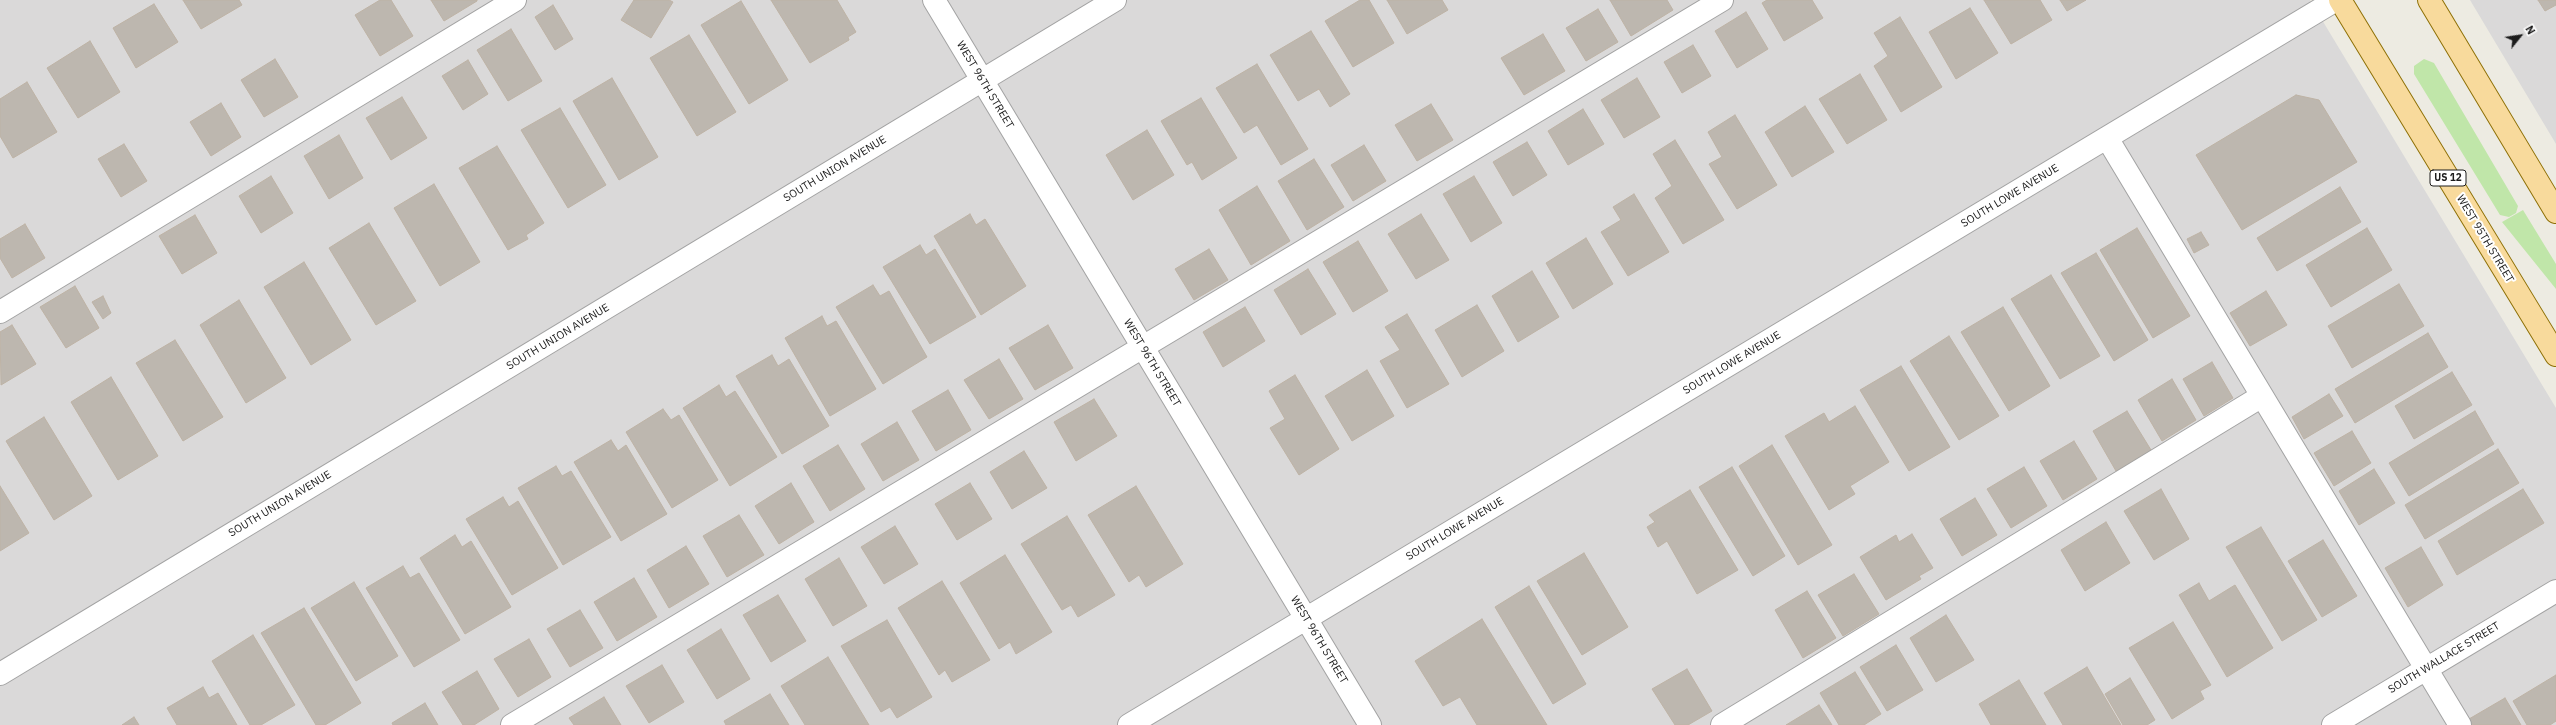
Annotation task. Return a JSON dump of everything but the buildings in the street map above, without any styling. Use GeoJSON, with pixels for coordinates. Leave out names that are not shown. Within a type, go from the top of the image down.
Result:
{"type":"FeatureCollection","features":[{"type":"Feature","properties":{"kind":"main road","name":"WEST 95TH STREET"},"geometry":{"type":"LineString","coordinates":[[2340,0],[2556,355]]}},
{"type":"Feature","properties":{"kind":"main road"},"geometry":{"type":"LineString","coordinates":[[2428,0],[2556,212]]}},
{"type":"Feature","properties":{"kind":"street"},"geometry":{"type":"LineString","coordinates":[[0,312],[515,0]]}},
{"type":"Feature","properties":{"kind":"street","name":"WEST 96TH STREET"},"geometry":{"type":"LineString","coordinates":[[934,0],[1370,725]]}},
{"type":"Feature","properties":{"kind":"street","name":"SOUTH UNION AVENUE"},"geometry":{"type":"LineString","coordinates":[[0,674],[1115,0]]}},
{"type":"Feature","properties":{"kind":"street"},"geometry":{"type":"LineString","coordinates":[[512,725],[1142,346],[1722,0]]}},
{"type":"Feature","properties":{"kind":"street","name":"SOUTH LOWE AVENUE"},"geometry":{"type":"LineString","coordinates":[[1129,725],[2336,0]]}},
{"type":"Feature","properties":{"kind":"street"},"geometry":{"type":"LineString","coordinates":[[2107,138],[2460,725]]}},
{"type":"Feature","properties":{"kind":"street"},"geometry":{"type":"LineString","coordinates":[[1722,725],[2262,396]]}},
{"type":"Feature","properties":{"kind":"street","name":"SOUTH WALLACE STREET"},"geometry":{"type":"LineString","coordinates":[[2333,725],[2556,591]]}},
{"type":"Feature","properties":{"kind":"shaded area"},"geometry":{"type":"Polygon","coordinates":[[[0,0],[2310,0],[2556,408],[2556,725],[0,725],[0,0]]]}},
{"type":"Feature","properties":{"kind":"shaded area"},"geometry":{"type":"Polygon","coordinates":[[[2470,0],[2556,0],[2556,144],[2470,0]]]}},
{"type":"Feature","properties":{"kind":"green space"},"geometry":{"type":"Polygon","coordinates":[[[2424,59],[2434,63],[2518,206],[2516,213],[2509,217],[2500,215],[2414,74],[2414,66],[2424,59]]]}},
{"type":"Feature","properties":{"kind":"green space"},"geometry":{"type":"Polygon","coordinates":[[[2523,210],[2556,264],[2556,289],[2502,222],[2523,210]]]}}]}
